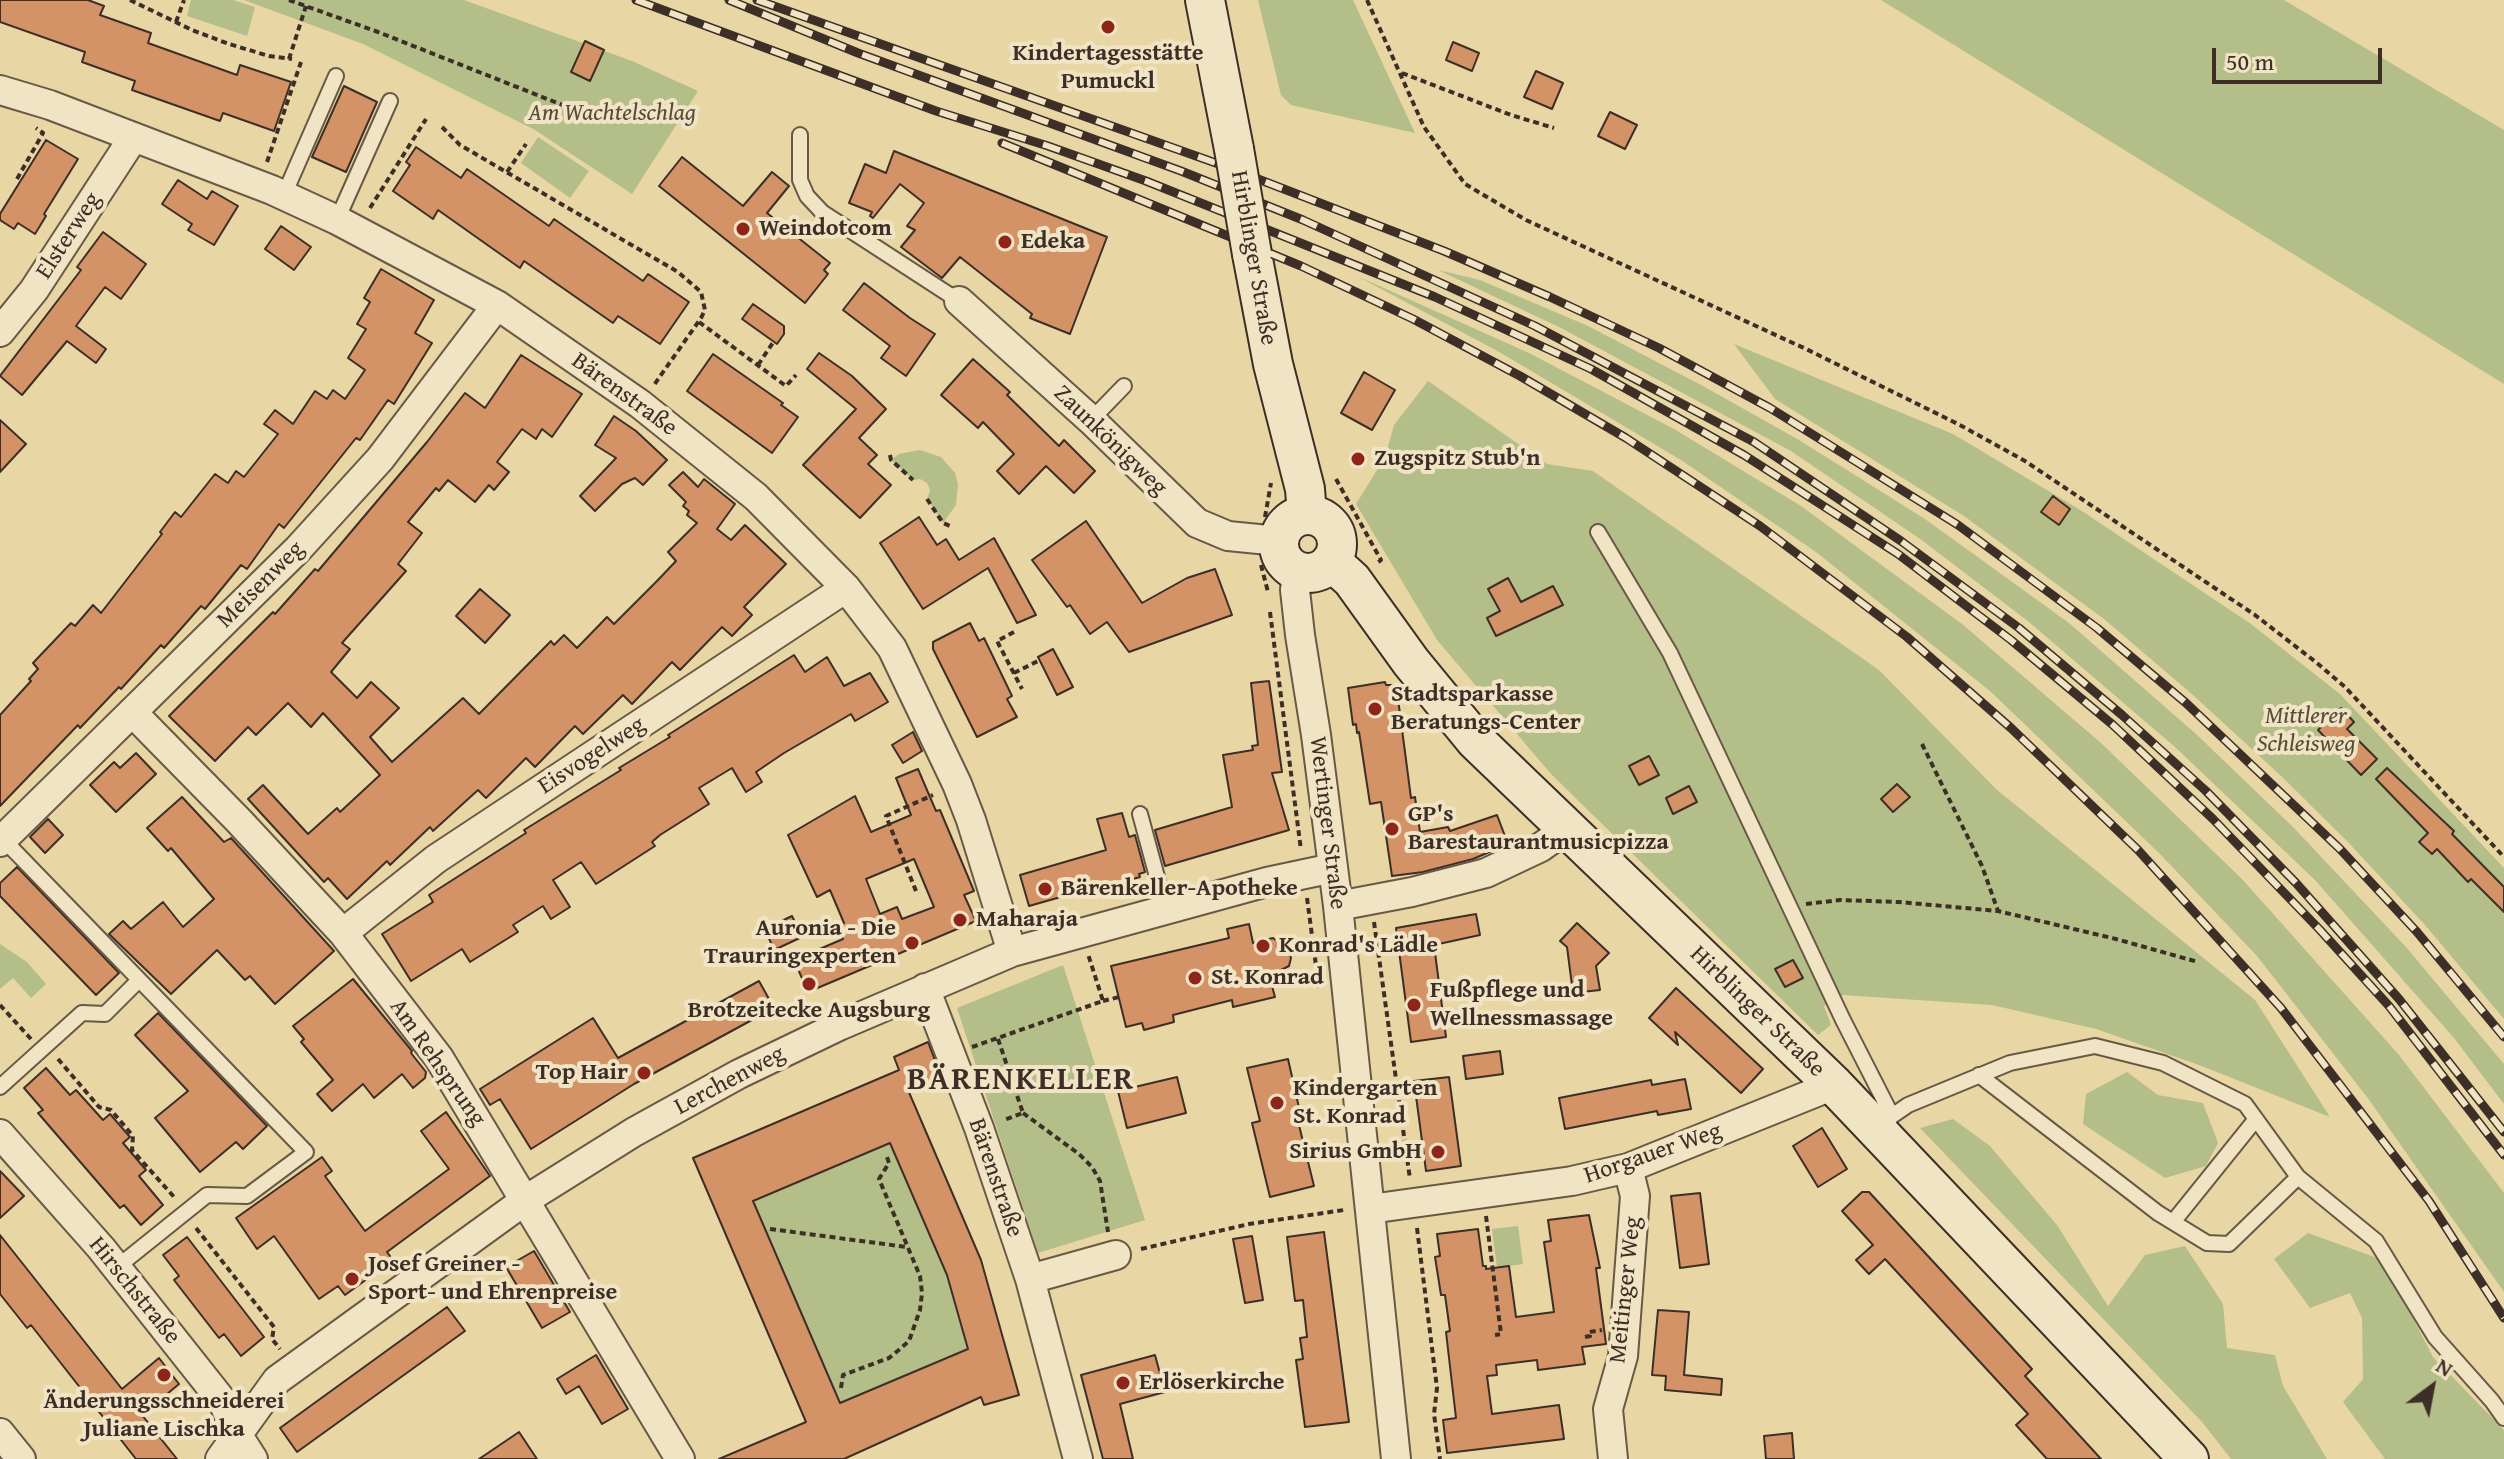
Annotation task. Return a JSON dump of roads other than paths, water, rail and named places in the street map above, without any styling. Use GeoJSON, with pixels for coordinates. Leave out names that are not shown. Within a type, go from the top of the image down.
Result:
{"type":"FeatureCollection","features":[{"type":"Feature","properties":{"kind":"street","name":"Hirblinger Straße"},"geometry":{"type":"LineString","coordinates":[[1205,0],[1273,364],[1305,489],[1307,515]]}},
{"type":"Feature","properties":{"kind":"street","name":"Bärenstraße"},"geometry":{"type":"LineString","coordinates":[[0,90],[50,105],[272,190],[347,225],[497,305],[640,404],[756,497],[846,588],[892,648],[957,784],[1012,952]]}},
{"type":"Feature","properties":{"kind":"street","name":"Elsterweg"},"geometry":{"type":"LineString","coordinates":[[0,332],[34,290],[133,138]]}},
{"type":"Feature","properties":{"kind":"street","name":"Zaunkönigweg"},"geometry":{"type":"LineString","coordinates":[[959,301],[1091,420],[1197,523],[1212,532],[1304,558]]}},
{"type":"Feature","properties":{"kind":"street","name":"Meisenweg"},"geometry":{"type":"LineString","coordinates":[[2,840],[298,549],[370,470],[497,305]]}},
{"type":"Feature","properties":{"kind":"street"},"geometry":{"type":"LineString","coordinates":[[1307,515],[1323,519],[1335,533],[1337,543],[1304,558],[1285,526],[1291,520],[1307,515]]}},
{"type":"Feature","properties":{"kind":"street","name":"Hirblinger Straße"},"geometry":{"type":"LineString","coordinates":[[1304,558],[1475,740],[1566,829],[1834,1085],[1886,1125],[2189,1459]]}},
{"type":"Feature","properties":{"kind":"street","name":"Wertinger Straße"},"geometry":{"type":"LineString","coordinates":[[1304,558],[1295,590],[1338,906],[1396,1459]]}},
{"type":"Feature","properties":{"kind":"street","name":"Eisvogelweg"},"geometry":{"type":"LineString","coordinates":[[343,933],[436,859],[846,588]]}},
{"type":"Feature","properties":{"kind":"street","name":"Am Rehsprung"},"geometry":{"type":"LineString","coordinates":[[132,712],[343,933],[439,1058],[527,1199],[680,1459]]}},
{"type":"Feature","properties":{"kind":"street"},"geometry":{"type":"LineString","coordinates":[[1338,906],[1412,892],[1486,873],[1541,847],[1566,829]]}},
{"type":"Feature","properties":{"kind":"street","name":"Lerchenweg"},"geometry":{"type":"LineString","coordinates":[[220,1459],[277,1380],[527,1199],[634,1132],[739,1074],[925,988],[1012,952],[1333,868]]}},
{"type":"Feature","properties":{"kind":"street","name":"Bärenstraße"},"geometry":{"type":"LineString","coordinates":[[925,988],[979,1128],[1030,1279],[1078,1459]]}},
{"type":"Feature","properties":{"kind":"street","name":"Horgauer Weg"},"geometry":{"type":"LineString","coordinates":[[1370,1209],[1572,1181],[1628,1168],[1834,1085]]}},
{"type":"Feature","properties":{"kind":"street","name":"Hirschstraße"},"geometry":{"type":"LineString","coordinates":[[0,1134],[116,1268],[223,1402],[237,1434],[253,1459]]}},
{"type":"Feature","properties":{"kind":"street","name":"Meitinger Weg"},"geometry":{"type":"LineString","coordinates":[[1613,1459],[1608,1409],[1623,1356],[1635,1196],[1628,1168]]}},
{"type":"Feature","properties":{"kind":"street"},"geometry":{"type":"LineString","coordinates":[[1030,1279],[1116,1255]]}},
{"type":"Feature","properties":{"kind":"street"},"geometry":{"type":"LineString","coordinates":[[0,1433],[21,1459]]}},
{"type":"Feature","properties":{"kind":"lane"},"geometry":{"type":"LineString","coordinates":[[272,190],[336,76]]}},
{"type":"Feature","properties":{"kind":"lane"},"geometry":{"type":"LineString","coordinates":[[347,225],[390,101]]}},
{"type":"Feature","properties":{"kind":"lane"},"geometry":{"type":"LineString","coordinates":[[800,135],[800,180],[807,196],[822,212],[959,301]]}},
{"type":"Feature","properties":{"kind":"lane"},"geometry":{"type":"LineString","coordinates":[[1091,420],[1124,386]]}},
{"type":"Feature","properties":{"kind":"lane"},"geometry":{"type":"LineString","coordinates":[[1598,532],[1670,653],[1886,1125],[1908,1105],[2010,1063],[2095,1046],[2163,1063],[2245,1104],[2298,1177],[2376,1241],[2435,1337],[2504,1418]]}},
{"type":"Feature","properties":{"kind":"lane"},"geometry":{"type":"LineString","coordinates":[[1140,814],[1166,910]]}},
{"type":"Feature","properties":{"kind":"lane"},"geometry":{"type":"LineString","coordinates":[[2,840],[306,1152],[247,1196],[207,1195],[116,1268]]}},
{"type":"Feature","properties":{"kind":"lane"},"geometry":{"type":"LineString","coordinates":[[0,1087],[82,1013],[105,1014],[139,980]]}},
{"type":"Feature","properties":{"kind":"lane"},"geometry":{"type":"LineString","coordinates":[[1979,1075],[2173,1222],[2207,1243],[2229,1244],[2298,1177]]}},
{"type":"Feature","properties":{"kind":"lane"},"geometry":{"type":"LineString","coordinates":[[2173,1222],[2256,1119]]}},
{"type":"Feature","properties":{"kind":"railway"},"geometry":{"type":"LineString","coordinates":[[636,0],[936,111],[1146,181],[1435,297],[1591,369],[1744,455],[1898,554],[2011,640],[2113,725],[2213,819],[2320,930],[2389,1006],[2504,1155]]}},
{"type":"Feature","properties":{"kind":"railway"},"geometry":{"type":"LineString","coordinates":[[729,0],[858,53],[1181,171],[1303,220],[1535,326],[1754,442],[1901,541],[2019,628],[2206,791],[2296,883],[2399,999],[2504,1132]]}},
{"type":"Feature","properties":{"kind":"railway"},"geometry":{"type":"LineString","coordinates":[[757,0],[1227,167],[1444,251],[1659,348],[1770,408],[1958,525],[2097,628],[2186,703],[2340,849],[2417,932],[2504,1037]]}},
{"type":"Feature","properties":{"kind":"railway"},"geometry":{"type":"LineString","coordinates":[[1002,143],[1301,266],[1413,319],[1520,376],[1626,438],[1760,526],[1907,637],[2011,728],[2138,850],[2281,1008],[2429,1201],[2504,1318]]}},
{"type":"Feature","properties":{"kind":"place","name":"Kindertagesstätte Pumuckl"},"geometry":{"type":"Point","coordinates":[1108,27]}},
{"type":"Feature","properties":{"kind":"place","name":"Weindotcom"},"geometry":{"type":"Point","coordinates":[743,229]}},
{"type":"Feature","properties":{"kind":"place","name":"Edeka"},"geometry":{"type":"Point","coordinates":[1005,242]}},
{"type":"Feature","properties":{"kind":"place","name":"Zugspitz Stub'n"},"geometry":{"type":"Point","coordinates":[1358,459]}},
{"type":"Feature","properties":{"kind":"place","name":"Stadtsparkasse Beratungs-Center"},"geometry":{"type":"Point","coordinates":[1375,709]}},
{"type":"Feature","properties":{"kind":"place","name":"GP's Barestaurantmusicpizza"},"geometry":{"type":"Point","coordinates":[1392,829]}},
{"type":"Feature","properties":{"kind":"place","name":"Bärenkeller-Apotheke"},"geometry":{"type":"Point","coordinates":[1045,889]}},
{"type":"Feature","properties":{"kind":"place","name":"Maharaja"},"geometry":{"type":"Point","coordinates":[960,920]}},
{"type":"Feature","properties":{"kind":"place","name":"Auronia - Die Trauringexperten"},"geometry":{"type":"Point","coordinates":[912,943]}},
{"type":"Feature","properties":{"kind":"place","name":"Konrad's Lädle"},"geometry":{"type":"Point","coordinates":[1263,946]}},
{"type":"Feature","properties":{"kind":"place","name":"St. Konrad"},"geometry":{"type":"Point","coordinates":[1195,978]}},
{"type":"Feature","properties":{"kind":"place","name":"Brotzeitecke Augsburg"},"geometry":{"type":"Point","coordinates":[809,984]}},
{"type":"Feature","properties":{"kind":"place","name":"Fußpflege und Wellnessmassage"},"geometry":{"type":"Point","coordinates":[1414,1005]}},
{"type":"Feature","properties":{"kind":"place","name":"Top Hair"},"geometry":{"type":"Point","coordinates":[644,1073]}},
{"type":"Feature","properties":{"kind":"place","name":"Kindergarten St. Konrad"},"geometry":{"type":"Point","coordinates":[1277,1103]}},
{"type":"Feature","properties":{"kind":"place","name":"Sirius GmbH"},"geometry":{"type":"Point","coordinates":[1438,1152]}},
{"type":"Feature","properties":{"kind":"place","name":"Josef Greiner - Sport- und Ehrenpreise"},"geometry":{"type":"Point","coordinates":[352,1279]}},
{"type":"Feature","properties":{"kind":"place","name":"Änderungsschneiderei Juliane Lischka"},"geometry":{"type":"Point","coordinates":[164,1375]}},
{"type":"Feature","properties":{"kind":"place","name":"Erlöserkirche"},"geometry":{"type":"Point","coordinates":[1123,1383]}},
{"type":"Feature","properties":{"kind":"district","name":"BÄRENKELLER"},"geometry":{"type":"Point","coordinates":[1021,1081]}},
{"type":"Feature","properties":{"kind":"park label","name":"Am Wachtelschlag"},"geometry":{"type":"Point","coordinates":[612,114]}},
{"type":"Feature","properties":{"kind":"park label","name":"Mittlerer Schleisweg"},"geometry":{"type":"Point","coordinates":[2306,731]}}]}
